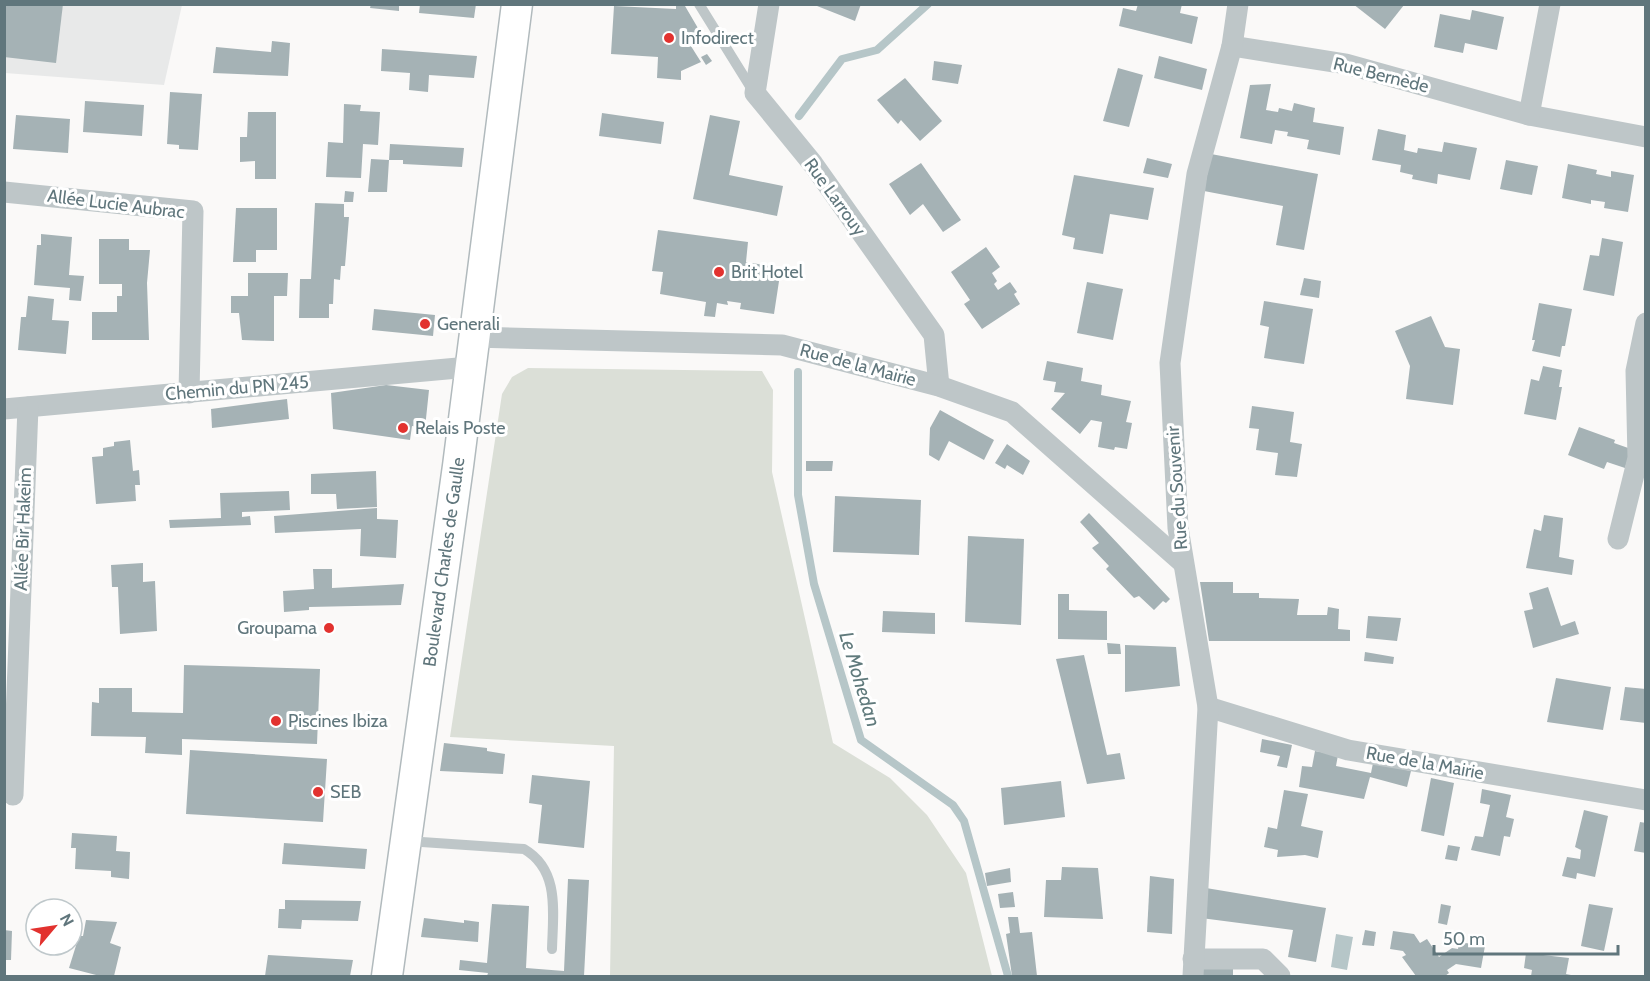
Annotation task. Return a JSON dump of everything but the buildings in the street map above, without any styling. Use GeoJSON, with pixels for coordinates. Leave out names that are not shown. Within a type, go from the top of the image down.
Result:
{"type":"FeatureCollection","features":[{"type":"Feature","properties":{"kind":"main road","name":"Boulevard Charles de Gaulle"},"geometry":{"type":"LineString","coordinates":[[387,976],[517,4]]}},
{"type":"Feature","properties":{"kind":"street"},"geometry":{"type":"LineString","coordinates":[[755,93],[769,4]]}},
{"type":"Feature","properties":{"kind":"street","name":"Rue du Souvenir"},"geometry":{"type":"LineString","coordinates":[[1193,968],[1208,707],[1182,562],[1170,363],[1197,174],[1232,46],[1238,4]]}},
{"type":"Feature","properties":{"kind":"street"},"geometry":{"type":"LineString","coordinates":[[1529,115],[1550,4]]}},
{"type":"Feature","properties":{"kind":"street","name":"Rue Bernède"},"geometry":{"type":"LineString","coordinates":[[1232,46],[1346,64],[1529,115],[1646,137]]}},
{"type":"Feature","properties":{"kind":"street","name":"Rue Larrouy"},"geometry":{"type":"LineString","coordinates":[[755,93],[813,164],[934,334],[939,386]]}},
{"type":"Feature","properties":{"kind":"street","name":"Allée Lucie Aubrac"},"geometry":{"type":"LineString","coordinates":[[4,192],[193,211],[189,393]]}},
{"type":"Feature","properties":{"kind":"street"},"geometry":{"type":"LineString","coordinates":[[1618,539],[1638,458],[1636,371],[1646,323]]}},
{"type":"Feature","properties":{"kind":"street","name":"Rue de la Mairie"},"geometry":{"type":"LineString","coordinates":[[473,337],[782,345],[939,386],[1012,411],[1182,562]]}},
{"type":"Feature","properties":{"kind":"street","name":"Chemin du PN 245"},"geometry":{"type":"LineString","coordinates":[[4,410],[469,367]]}},
{"type":"Feature","properties":{"kind":"street","name":"Allée Bir Hakeim"},"geometry":{"type":"LineString","coordinates":[[13,795],[28,407]]}},
{"type":"Feature","properties":{"kind":"street","name":"Rue de la Mairie"},"geometry":{"type":"LineString","coordinates":[[1208,707],[1348,750],[1646,800]]}},
{"type":"Feature","properties":{"kind":"street"},"geometry":{"type":"LineString","coordinates":[[1193,968],[1263,959],[1280,976]]}},
{"type":"Feature","properties":{"kind":"lane"},"geometry":{"type":"LineString","coordinates":[[699,4],[755,93]]}},
{"type":"Feature","properties":{"kind":"lane"},"geometry":{"type":"LineString","coordinates":[[406,841],[524,849],[536,856],[549,875],[553,903],[552,949]]}},
{"type":"Feature","properties":{"kind":"shaded area"},"geometry":{"type":"Polygon","coordinates":[[[4,5],[182,5],[164,85],[5,73],[4,5]]]}},
{"type":"Feature","properties":{"kind":"shaded area"},"geometry":{"type":"Polygon","coordinates":[[[528,368],[762,371],[773,390],[772,472],[833,743],[890,778],[927,815],[966,873],[992,976],[610,976],[614,746],[450,737],[502,394],[512,377],[528,368]]]}},
{"type":"Feature","properties":{"kind":"shaded area"},"geometry":{"type":"Polygon","coordinates":[[[1336,934],[1353,937],[1347,970],[1331,967],[1336,934]]]}},
{"type":"Feature","properties":{"kind":"waterway","name":"Le Mohedan"},"geometry":{"type":"LineString","coordinates":[[799,116],[842,59],[877,50],[928,4]]}},
{"type":"Feature","properties":{"kind":"waterway","name":"Le Mohedan"},"geometry":{"type":"LineString","coordinates":[[798,372],[798,495],[814,584],[861,740],[953,805],[964,821],[1008,976]]}},
{"type":"Feature","properties":{"kind":"place","name":"Infodirect"},"geometry":{"type":"Point","coordinates":[669,38]}},
{"type":"Feature","properties":{"kind":"place","name":"Brit Hotel"},"geometry":{"type":"Point","coordinates":[719,272]}},
{"type":"Feature","properties":{"kind":"place","name":"Generali"},"geometry":{"type":"Point","coordinates":[425,324]}},
{"type":"Feature","properties":{"kind":"place","name":"Relais Poste"},"geometry":{"type":"Point","coordinates":[403,428]}},
{"type":"Feature","properties":{"kind":"place","name":"Groupama"},"geometry":{"type":"Point","coordinates":[329,628]}},
{"type":"Feature","properties":{"kind":"place","name":"Piscines Ibiza"},"geometry":{"type":"Point","coordinates":[276,721]}},
{"type":"Feature","properties":{"kind":"place","name":"SEB"},"geometry":{"type":"Point","coordinates":[318,792]}}]}
